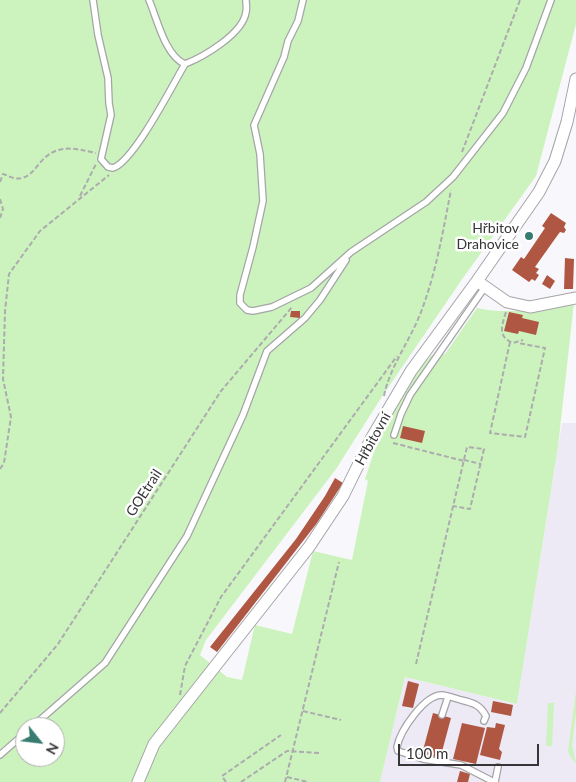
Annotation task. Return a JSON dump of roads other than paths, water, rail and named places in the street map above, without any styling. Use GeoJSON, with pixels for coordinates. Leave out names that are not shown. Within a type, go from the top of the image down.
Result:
{"type":"FeatureCollection","features":[{"type":"Feature","properties":{"kind":"street","name":"Hřbitovní"},"geometry":{"type":"LineString","coordinates":[[138,782],[154,744],[318,532],[343,496],[371,439],[412,370],[481,284],[539,192],[555,162],[568,122],[576,79]]}},
{"type":"Feature","properties":{"kind":"street"},"geometry":{"type":"LineString","coordinates":[[481,284],[507,302],[530,307],[576,298]]}},
{"type":"Feature","properties":{"kind":"lane"},"geometry":{"type":"LineString","coordinates":[[94,0],[98,35],[108,78],[111,115],[102,161],[108,167],[113,168],[120,165],[135,147],[185,64],[211,51],[238,28],[246,12],[246,0]]}},
{"type":"Feature","properties":{"kind":"lane"},"geometry":{"type":"LineString","coordinates":[[149,0],[170,50],[179,62],[185,64]]}},
{"type":"Feature","properties":{"kind":"lane"},"geometry":{"type":"LineString","coordinates":[[303,0],[298,21],[288,41],[281,65],[254,126],[260,154],[263,201],[240,295],[242,307],[253,311],[272,307],[311,288],[351,252],[426,202],[453,177],[503,113],[526,68],[551,0]]}},
{"type":"Feature","properties":{"kind":"lane"},"geometry":{"type":"LineString","coordinates":[[44,717],[106,663],[188,536],[243,415],[267,351],[305,318],[320,300],[351,252]]}},
{"type":"Feature","properties":{"kind":"lane"},"geometry":{"type":"LineString","coordinates":[[394,435],[410,395],[481,284]]}},
{"type":"Feature","properties":{"kind":"lane"},"geometry":{"type":"LineString","coordinates":[[484,721],[486,716],[482,708],[477,704],[440,695],[429,700],[404,727],[399,739],[398,751],[422,759],[461,765],[494,782],[498,767]]}},
{"type":"Feature","properties":{"kind":"lane"},"geometry":{"type":"LineString","coordinates":[[442,715],[448,697]]}},
{"type":"Feature","properties":{"kind":"lane"},"geometry":{"type":"LineString","coordinates":[[0,755],[15,742]]}},
{"type":"Feature","properties":{"kind":"place","name":"Hřbitov Drahovice"},"geometry":{"type":"Point","coordinates":[529,236]}}]}
